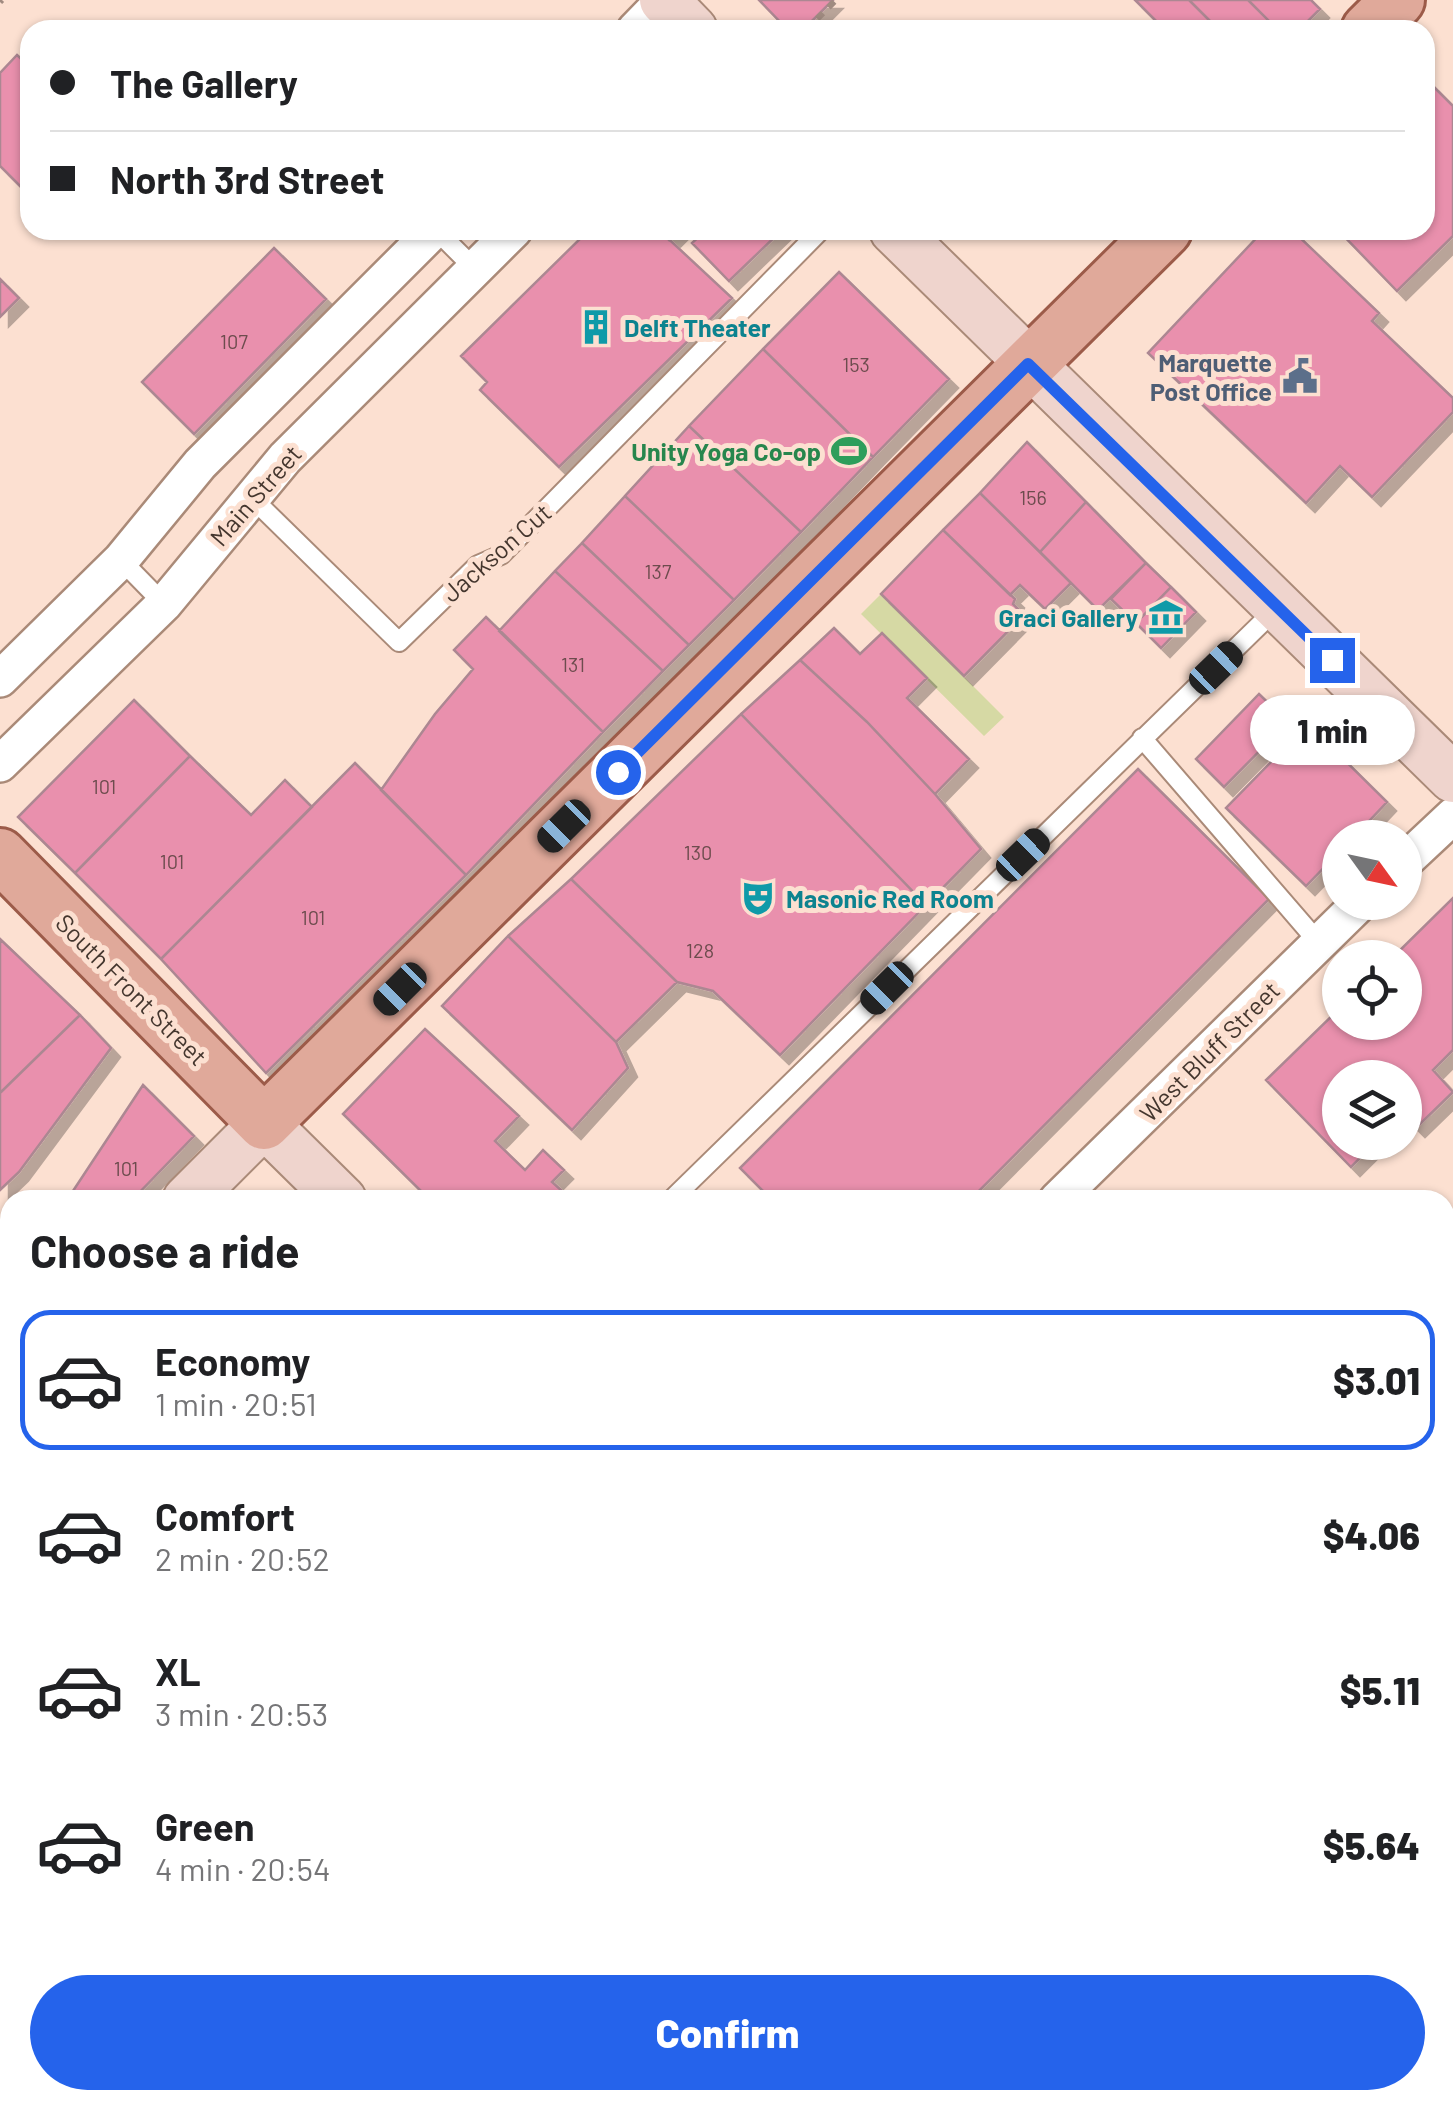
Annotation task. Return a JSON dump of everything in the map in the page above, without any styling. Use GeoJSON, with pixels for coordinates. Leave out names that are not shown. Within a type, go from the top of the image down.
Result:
{"type":"FeatureCollection","features":[{"type":"Feature","properties":{"kind":"main road"},"geometry":{"type":"LineString","coordinates":[[1378,20],[1398,0]]}},
{"type":"Feature","properties":{"kind":"main road"},"geometry":{"type":"LineString","coordinates":[[264,1123],[1154,240]]}},
{"type":"Feature","properties":{"kind":"main road","name":"South Front Street"},"geometry":{"type":"LineString","coordinates":[[0,855],[264,1123]]}},
{"type":"Feature","properties":{"kind":"street"},"geometry":{"type":"LineString","coordinates":[[644,20],[664,0],[683,20]]}},
{"type":"Feature","properties":{"kind":"street"},"geometry":{"type":"LineString","coordinates":[[0,679],[122,560],[200,464],[425,240]]}},
{"type":"Feature","properties":{"kind":"street","name":"Main Street"},"geometry":{"type":"LineString","coordinates":[[0,764],[164,604],[285,458],[504,240]]}},
{"type":"Feature","properties":{"kind":"street"},"geometry":{"type":"LineString","coordinates":[[904,240],[1453,778]]}},
{"type":"Feature","properties":{"kind":"street"},"geometry":{"type":"LineString","coordinates":[[1422,845],[1453,816]]}},
{"type":"Feature","properties":{"kind":"street","name":"West Bluff Street"},"geometry":{"type":"LineString","coordinates":[[1068,1190],[1343,920]]}},
{"type":"Feature","properties":{"kind":"street"},"geometry":{"type":"LineString","coordinates":[[197,1190],[264,1123],[332,1190]]}},
{"type":"Feature","properties":{"kind":"lane"},"geometry":{"type":"LineString","coordinates":[[445,240],[475,269]]}},
{"type":"Feature","properties":{"kind":"lane","name":"Jackson Cut"},"geometry":{"type":"LineString","coordinates":[[252,498],[399,642],[478,565],[501,554],[812,240]]}},
{"type":"Feature","properties":{"kind":"lane"},"geometry":{"type":"LineString","coordinates":[[122,560],[164,604]]}},
{"type":"Feature","properties":{"kind":"lane"},"geometry":{"type":"LineString","coordinates":[[681,1190],[1278,608]]}},
{"type":"Feature","properties":{"kind":"lane"},"geometry":{"type":"LineString","coordinates":[[1142,738],[1319,943]]}},
{"type":"Feature","properties":{"kind":"path"},"geometry":{"type":"LineString","coordinates":[[816,20],[836,0]]}},
{"type":"Feature","properties":{"kind":"green space"},"geometry":{"type":"Polygon","coordinates":[[[881,594],[1004,717],[984,736],[861,614],[881,594]]]}},
{"type":"Feature","properties":{"kind":"building"},"geometry":{"type":"Polygon","coordinates":[[[759,0],[833,0],[813,20],[778,20],[759,0]]]}},
{"type":"Feature","properties":{"kind":"building"},"geometry":{"type":"Polygon","coordinates":[[[1135,0],[1189,0],[1209,20],[1155,20],[1135,0]]]}},
{"type":"Feature","properties":{"kind":"building"},"geometry":{"type":"Polygon","coordinates":[[[1189,0],[1248,0],[1268,20],[1209,20],[1189,0]]]}},
{"type":"Feature","properties":{"kind":"building"},"geometry":{"type":"Polygon","coordinates":[[[1248,0],[1311,0],[1320,9],[1309,20],[1268,20],[1248,0]]]}},
{"type":"Feature","properties":{"kind":"building"},"geometry":{"type":"Polygon","coordinates":[[[17,55],[20,58],[20,186],[0,166],[0,73],[17,55]]]}},
{"type":"Feature","properties":{"kind":"building"},"geometry":{"type":"Polygon","coordinates":[[[1435,88],[1453,106],[1453,236],[1397,291],[1348,240],[1435,240],[1435,88]]]}},
{"type":"Feature","properties":{"kind":"building","name":"Delft Theater"},"geometry":{"type":"Polygon","coordinates":[[[579,240],[670,240],[732,298],[559,467],[480,390],[487,382],[461,356],[579,240]]]}},
{"type":"Feature","properties":{"kind":"building"},"geometry":{"type":"Polygon","coordinates":[[[695,240],[772,240],[729,281],[692,243],[695,240]]]}},
{"type":"Feature","properties":{"kind":"building","name":"Marquette Post Office"},"geometry":{"type":"Polygon","coordinates":[[[1255,240],[1302,240],[1379,313],[1372,321],[1453,398],[1453,412],[1372,497],[1340,466],[1306,503],[1148,353],[1255,240]]]}},
{"type":"Feature","properties":{"kind":"building"},"geometry":{"type":"Polygon","coordinates":[[[274,248],[326,299],[194,434],[142,382],[274,248]]]}},
{"type":"Feature","properties":{"kind":"building"},"geometry":{"type":"Polygon","coordinates":[[[839,272],[949,379],[873,457],[763,349],[839,272]]]}},
{"type":"Feature","properties":{"kind":"building"},"geometry":{"type":"Polygon","coordinates":[[[0,279],[19,298],[0,317],[0,279]]]}},
{"type":"Feature","properties":{"kind":"building"},"geometry":{"type":"Polygon","coordinates":[[[763,349],[873,457],[801,532],[689,426],[763,349]]]}},
{"type":"Feature","properties":{"kind":"building"},"geometry":{"type":"Polygon","coordinates":[[[689,426],[801,532],[734,600],[625,496],[689,426]]]}},
{"type":"Feature","properties":{"kind":"building"},"geometry":{"type":"Polygon","coordinates":[[[1027,442],[1086,502],[1040,552],[980,493],[1027,442]]]}},
{"type":"Feature","properties":{"kind":"building"},"geometry":{"type":"Polygon","coordinates":[[[980,493],[1071,583],[1045,609],[1020,585],[1010,595],[943,530],[980,493]]]}},
{"type":"Feature","properties":{"kind":"building"},"geometry":{"type":"Polygon","coordinates":[[[625,496],[734,600],[689,645],[582,543],[625,496]]]}},
{"type":"Feature","properties":{"kind":"building"},"geometry":{"type":"Polygon","coordinates":[[[1086,502],[1146,563],[1098,610],[1040,552],[1086,502]]]}},
{"type":"Feature","properties":{"kind":"building"},"geometry":{"type":"Polygon","coordinates":[[[943,530],[1015,599],[1013,604],[1024,615],[964,676],[881,594],[943,530]]]}},
{"type":"Feature","properties":{"kind":"building"},"geometry":{"type":"Polygon","coordinates":[[[582,543],[689,645],[663,671],[555,571],[582,543]]]}},
{"type":"Feature","properties":{"kind":"building"},"geometry":{"type":"Polygon","coordinates":[[[1146,563],[1171,587],[1136,623],[1111,599],[1146,563]]]}},
{"type":"Feature","properties":{"kind":"building"},"geometry":{"type":"Polygon","coordinates":[[[555,571],[663,671],[603,732],[499,631],[555,571]]]}},
{"type":"Feature","properties":{"kind":"building","name":"Graci Gallery"},"geometry":{"type":"Polygon","coordinates":[[[1171,587],[1196,612],[1161,648],[1136,623],[1171,587]]]}},
{"type":"Feature","properties":{"kind":"building"},"geometry":{"type":"Polygon","coordinates":[[[486,617],[603,732],[466,875],[381,790],[435,714],[473,669],[454,650],[486,617]]]}},
{"type":"Feature","properties":{"kind":"building"},"geometry":{"type":"Polygon","coordinates":[[[834,628],[860,654],[882,633],[927,678],[907,698],[969,759],[935,794],[867,722],[800,660],[834,628]]]}},
{"type":"Feature","properties":{"kind":"building"},"geometry":{"type":"Polygon","coordinates":[[[800,660],[867,722],[981,849],[926,905],[741,714],[800,660]]]}},
{"type":"Feature","properties":{"kind":"building"},"geometry":{"type":"Polygon","coordinates":[[[1259,694],[1288,722],[1224,787],[1196,759],[1259,694]]]}},
{"type":"Feature","properties":{"kind":"building"},"geometry":{"type":"Polygon","coordinates":[[[134,700],[190,756],[75,873],[18,817],[134,700]]]}},
{"type":"Feature","properties":{"kind":"building"},"geometry":{"type":"Polygon","coordinates":[[[741,714],[926,905],[780,1055],[713,991],[677,982],[571,879],[741,714]]]}},
{"type":"Feature","properties":{"kind":"building"},"geometry":{"type":"Polygon","coordinates":[[[1308,724],[1387,802],[1370,820],[1322,820],[1322,870],[1306,886],[1226,808],[1308,724]]]}},
{"type":"Feature","properties":{"kind":"building"},"geometry":{"type":"Polygon","coordinates":[[[190,756],[251,815],[285,780],[312,807],[161,959],[75,873],[190,756]]]}},
{"type":"Feature","properties":{"kind":"building"},"geometry":{"type":"Polygon","coordinates":[[[355,763],[466,875],[266,1073],[161,959],[355,763]]]}},
{"type":"Feature","properties":{"kind":"building"},"geometry":{"type":"Polygon","coordinates":[[[1138,769],[1269,899],[980,1190],[762,1190],[740,1168],[1138,769]]]}},
{"type":"Feature","properties":{"kind":"building"},"geometry":{"type":"Polygon","coordinates":[[[571,879],[677,982],[616,1042],[508,936],[571,879]]]}},
{"type":"Feature","properties":{"kind":"building"},"geometry":{"type":"Polygon","coordinates":[[[1453,898],[1453,1050],[1433,1070],[1453,1092],[1422,1122],[1422,1060],[1322,1060],[1322,1137],[1266,1080],[1322,1026],[1322,1040],[1422,1040],[1422,940],[1410,940],[1453,898]]]}},
{"type":"Feature","properties":{"kind":"building"},"geometry":{"type":"Polygon","coordinates":[[[508,936],[616,1042],[628,1068],[572,1130],[442,1006],[508,936]]]}},
{"type":"Feature","properties":{"kind":"building"},"geometry":{"type":"Polygon","coordinates":[[[0,939],[80,1015],[0,1093],[0,939]]]}},
{"type":"Feature","properties":{"kind":"building"},"geometry":{"type":"Polygon","coordinates":[[[80,1015],[111,1048],[19,1172],[0,1190],[0,1093],[80,1015]]]}},
{"type":"Feature","properties":{"kind":"building"},"geometry":{"type":"Polygon","coordinates":[[[425,1029],[519,1116],[495,1141],[525,1170],[543,1150],[564,1170],[552,1182],[561,1190],[420,1190],[343,1114],[425,1029]]]}},
{"type":"Feature","properties":{"kind":"building"},"geometry":{"type":"Polygon","coordinates":[[[143,1085],[194,1136],[142,1190],[74,1190],[143,1085]]]}},
{"type":"Feature","properties":{"kind":"place","name":"Delft Theater"},"geometry":{"type":"Point","coordinates":[596,327]}},
{"type":"Feature","properties":{"kind":"place","name":"Marquette Post Office"},"geometry":{"type":"Point","coordinates":[1300,376]}},
{"type":"Feature","properties":{"kind":"place","name":"Unity Yoga Co-op"},"geometry":{"type":"Point","coordinates":[849,451]}},
{"type":"Feature","properties":{"kind":"place","name":"Graci Gallery"},"geometry":{"type":"Point","coordinates":[1166,617]}},
{"type":"Feature","properties":{"kind":"place","name":"Masonic Red Room"},"geometry":{"type":"Point","coordinates":[758,898]}},
{"type":"Feature","properties":{"kind":"route"},"geometry":{"type":"LineString","coordinates":[[618,772],[1028,364],[1332,660]]}}]}
